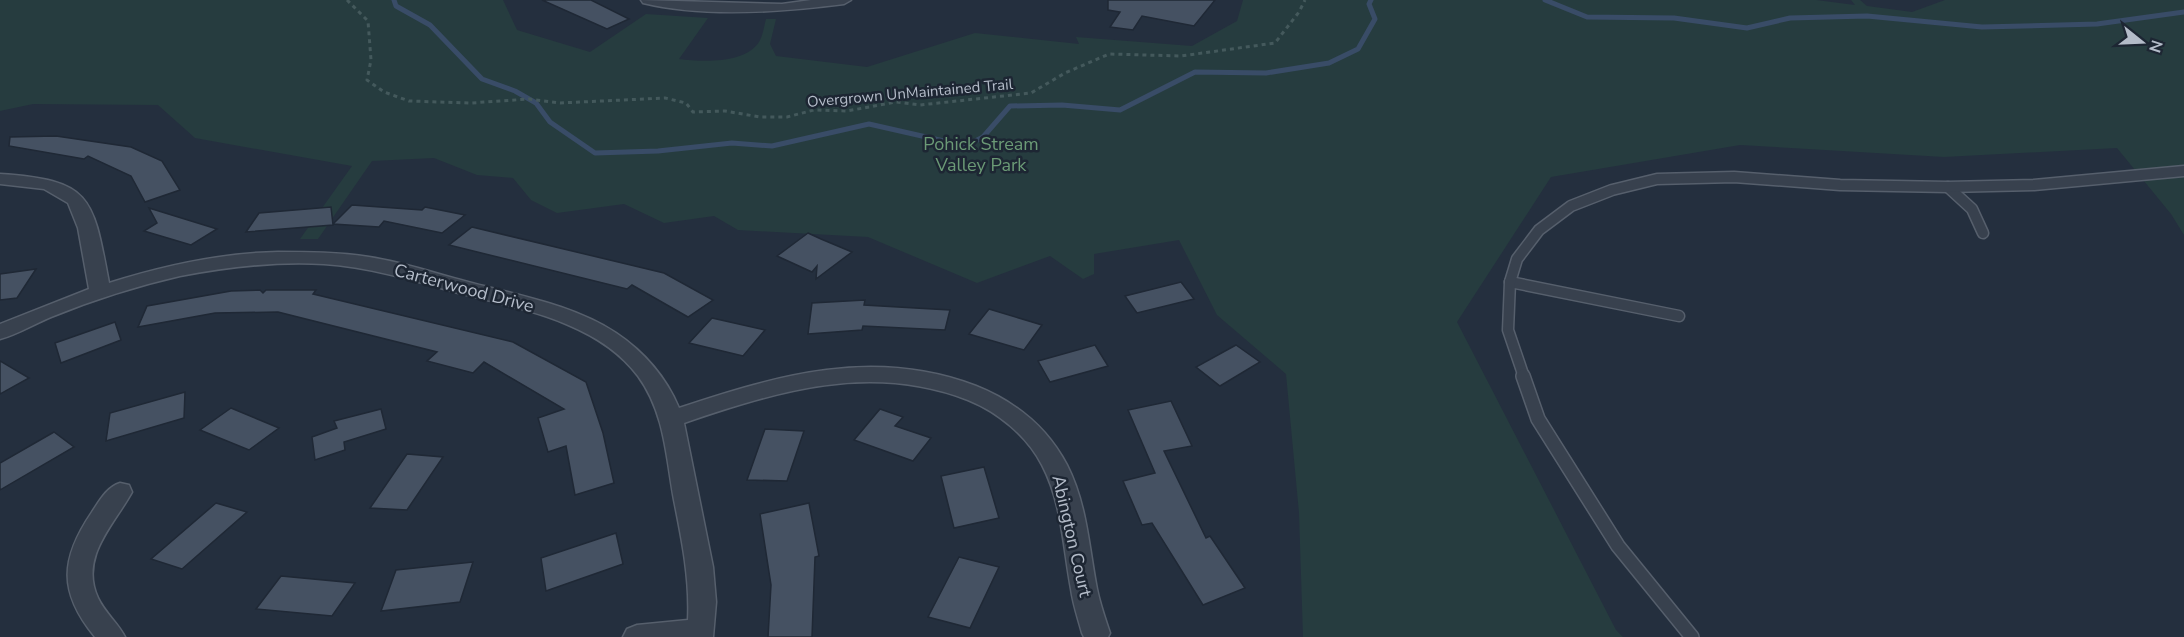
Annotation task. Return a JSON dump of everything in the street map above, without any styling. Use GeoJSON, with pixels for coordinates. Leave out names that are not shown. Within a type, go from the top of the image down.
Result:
{"type":"FeatureCollection","features":[{"type":"Feature","properties":{"kind":"street"},"geometry":{"type":"LineString","coordinates":[[648,0],[674,5],[782,8],[844,0]]}},
{"type":"Feature","properties":{"kind":"street"},"geometry":{"type":"LineString","coordinates":[[0,179],[31,181],[52,186],[76,200],[83,213],[100,291]]}},
{"type":"Feature","properties":{"kind":"street","name":"Carterwood Drive"},"geometry":{"type":"LineString","coordinates":[[0,332],[100,291],[200,267],[254,259],[316,256],[370,262],[550,310],[585,324],[611,339],[636,359],[660,393],[671,418],[702,578],[700,634]]}},
{"type":"Feature","properties":{"kind":"street","name":"Abington Court"},"geometry":{"type":"LineString","coordinates":[[671,418],[784,384],[849,373],[888,372],[926,377],[966,389],[995,403],[1034,434],[1055,466],[1065,488],[1085,591],[1096,633]]}},
{"type":"Feature","properties":{"kind":"street"},"geometry":{"type":"LineString","coordinates":[[111,637],[92,616],[82,591],[79,568],[82,553],[95,524],[120,492]]}},
{"type":"Feature","properties":{"kind":"street"},"geometry":{"type":"LineString","coordinates":[[638,637],[700,634]]}},
{"type":"Feature","properties":{"kind":"lane"},"geometry":{"type":"LineString","coordinates":[[1692,637],[1618,546],[1539,419],[1508,330],[1510,282],[1517,259],[1539,230],[1571,206],[1612,190],[1657,179],[1734,177],[1840,185],[1948,187],[2034,185],[2184,171]]}},
{"type":"Feature","properties":{"kind":"lane"},"geometry":{"type":"LineString","coordinates":[[1948,187],[1972,209],[1983,233]]}},
{"type":"Feature","properties":{"kind":"lane"},"geometry":{"type":"LineString","coordinates":[[1510,282],[1679,316]]}},
{"type":"Feature","properties":{"kind":"path","name":"Overgrown UnMaintained Trail"},"geometry":{"type":"LineString","coordinates":[[347,0],[368,21],[371,60],[367,80],[384,92],[409,101],[471,103],[529,99],[560,103],[624,98],[665,98],[686,103],[693,112],[724,111],[760,117],[787,117],[814,110],[847,111],[896,102],[920,105],[1031,93],[1065,73],[1109,54],[1181,56],[1275,43],[1279,35],[1302,10],[1305,0]]}},
{"type":"Feature","properties":{"kind":"green space","name":"Pohick Stream Valley Park"},"geometry":{"type":"Polygon","coordinates":[[[0,0],[503,0],[517,30],[590,52],[646,14],[708,18],[679,59],[699,61],[722,60],[744,54],[759,42],[766,19],[776,19],[770,44],[776,56],[867,67],[975,33],[1079,44],[1076,37],[1192,46],[1237,21],[1243,0],[1816,0],[1855,5],[1851,0],[1860,0],[1867,6],[1912,12],[1945,0],[2184,0],[2184,235],[2171,214],[2117,148],[1944,157],[1740,145],[1551,177],[1457,322],[1616,630],[1623,637],[1303,637],[1299,513],[1286,374],[1217,315],[1179,240],[1094,254],[1094,274],[1083,279],[1050,256],[977,283],[868,237],[738,230],[714,216],[664,223],[624,204],[557,213],[531,200],[513,178],[477,175],[434,158],[372,161],[318,239],[300,239],[352,166],[195,138],[158,105],[33,104],[0,111],[0,0]]]}},
{"type":"Feature","properties":{"kind":"building"},"geometry":{"type":"Polygon","coordinates":[[[542,0],[591,0],[629,19],[607,29],[542,0]]]}},
{"type":"Feature","properties":{"kind":"building"},"geometry":{"type":"Polygon","coordinates":[[[1108,0],[1215,0],[1194,26],[1142,16],[1133,30],[1110,27],[1120,12],[1108,10],[1108,0]]]}},
{"type":"Feature","properties":{"kind":"building"},"geometry":{"type":"Polygon","coordinates":[[[56,136],[131,147],[162,161],[180,190],[145,202],[131,176],[88,156],[84,159],[9,146],[10,137],[56,136]]]}},
{"type":"Feature","properties":{"kind":"building"},"geometry":{"type":"Polygon","coordinates":[[[352,205],[422,210],[425,207],[465,215],[442,233],[384,221],[379,227],[333,224],[352,205]]]}},
{"type":"Feature","properties":{"kind":"building"},"geometry":{"type":"Polygon","coordinates":[[[331,207],[333,225],[246,232],[259,213],[331,207]]]}},
{"type":"Feature","properties":{"kind":"building"},"geometry":{"type":"Polygon","coordinates":[[[149,208],[217,229],[191,245],[144,231],[157,223],[149,208]]]}},
{"type":"Feature","properties":{"kind":"building"},"geometry":{"type":"Polygon","coordinates":[[[472,227],[664,273],[713,300],[688,317],[632,285],[627,289],[449,245],[472,227]]]}},
{"type":"Feature","properties":{"kind":"building"},"geometry":{"type":"Polygon","coordinates":[[[808,233],[852,252],[816,279],[817,266],[812,272],[777,256],[808,233]]]}},
{"type":"Feature","properties":{"kind":"building"},"geometry":{"type":"Polygon","coordinates":[[[36,269],[17,298],[0,300],[0,274],[36,269]]]}},
{"type":"Feature","properties":{"kind":"building"},"geometry":{"type":"Polygon","coordinates":[[[1181,282],[1194,299],[1137,313],[1125,296],[1181,282]]]}},
{"type":"Feature","properties":{"kind":"building"},"geometry":{"type":"Polygon","coordinates":[[[260,290],[263,293],[266,290],[316,290],[313,294],[513,342],[586,382],[603,433],[614,483],[575,495],[566,446],[548,452],[538,418],[564,409],[484,362],[473,373],[427,361],[437,352],[278,312],[215,313],[138,327],[147,306],[231,291],[260,290]]]}},
{"type":"Feature","properties":{"kind":"building"},"geometry":{"type":"Polygon","coordinates":[[[865,300],[864,305],[950,310],[945,330],[863,326],[862,330],[808,334],[812,303],[865,300]]]}},
{"type":"Feature","properties":{"kind":"building"},"geometry":{"type":"Polygon","coordinates":[[[989,309],[1042,325],[1024,350],[969,334],[989,309]]]}},
{"type":"Feature","properties":{"kind":"building"},"geometry":{"type":"Polygon","coordinates":[[[712,318],[765,330],[743,356],[689,343],[712,318]]]}},
{"type":"Feature","properties":{"kind":"building"},"geometry":{"type":"Polygon","coordinates":[[[115,322],[121,340],[61,363],[55,343],[115,322]]]}},
{"type":"Feature","properties":{"kind":"building"},"geometry":{"type":"Polygon","coordinates":[[[1095,345],[1108,366],[1050,382],[1038,361],[1095,345]]]}},
{"type":"Feature","properties":{"kind":"building"},"geometry":{"type":"Polygon","coordinates":[[[1236,345],[1260,362],[1220,386],[1196,367],[1236,345]]]}},
{"type":"Feature","properties":{"kind":"building"},"geometry":{"type":"Polygon","coordinates":[[[0,361],[29,378],[0,394],[0,361]]]}},
{"type":"Feature","properties":{"kind":"building"},"geometry":{"type":"Polygon","coordinates":[[[185,392],[184,418],[106,441],[110,413],[185,392]]]}},
{"type":"Feature","properties":{"kind":"building"},"geometry":{"type":"Polygon","coordinates":[[[1171,401],[1192,446],[1164,451],[1206,538],[1210,536],[1245,588],[1203,605],[1152,523],[1142,525],[1123,481],[1155,473],[1128,410],[1171,401]]]}},
{"type":"Feature","properties":{"kind":"building"},"geometry":{"type":"Polygon","coordinates":[[[231,408],[279,428],[249,450],[200,430],[231,408]]]}},
{"type":"Feature","properties":{"kind":"building"},"geometry":{"type":"Polygon","coordinates":[[[381,409],[386,429],[344,442],[345,450],[315,460],[312,437],[337,428],[334,421],[381,409]]]}},
{"type":"Feature","properties":{"kind":"building"},"geometry":{"type":"Polygon","coordinates":[[[880,409],[903,417],[895,426],[931,438],[913,461],[854,440],[880,409]]]}},
{"type":"Feature","properties":{"kind":"building"},"geometry":{"type":"Polygon","coordinates":[[[765,429],[804,431],[787,481],[747,480],[765,429]]]}},
{"type":"Feature","properties":{"kind":"building"},"geometry":{"type":"Polygon","coordinates":[[[54,432],[74,447],[0,490],[0,463],[54,432]]]}},
{"type":"Feature","properties":{"kind":"building"},"geometry":{"type":"Polygon","coordinates":[[[407,454],[443,457],[407,510],[370,508],[407,454]]]}},
{"type":"Feature","properties":{"kind":"building"},"geometry":{"type":"Polygon","coordinates":[[[984,467],[999,518],[954,528],[941,476],[984,467]]]}},
{"type":"Feature","properties":{"kind":"building"},"geometry":{"type":"Polygon","coordinates":[[[216,503],[247,512],[182,569],[151,559],[216,503]]]}},
{"type":"Feature","properties":{"kind":"building"},"geometry":{"type":"Polygon","coordinates":[[[809,503],[819,556],[815,557],[812,637],[768,637],[771,585],[760,514],[809,503]]]}},
{"type":"Feature","properties":{"kind":"building"},"geometry":{"type":"Polygon","coordinates":[[[616,533],[623,564],[546,591],[541,558],[616,533]]]}},
{"type":"Feature","properties":{"kind":"building"},"geometry":{"type":"Polygon","coordinates":[[[959,557],[999,567],[970,628],[928,617],[959,557]]]}},
{"type":"Feature","properties":{"kind":"building"},"geometry":{"type":"Polygon","coordinates":[[[473,562],[460,602],[381,611],[396,570],[473,562]]]}},
{"type":"Feature","properties":{"kind":"building"},"geometry":{"type":"Polygon","coordinates":[[[281,576],[355,583],[332,616],[256,609],[281,576]]]}},
{"type":"Feature","properties":{"kind":"waterway"},"geometry":{"type":"LineString","coordinates":[[394,0],[396,6],[430,25],[482,79],[515,91],[536,103],[550,122],[595,153],[658,151],[732,143],[772,146],[869,124],[966,146],[983,137],[1010,106],[1062,105],[1120,110],[1195,72],[1266,73],[1329,63],[1358,49],[1375,19],[1369,4],[1371,0]]}},
{"type":"Feature","properties":{"kind":"waterway"},"geometry":{"type":"LineString","coordinates":[[1545,0],[1587,17],[1674,18],[1747,28],[1790,18],[1867,16],[1982,27],[2097,24],[2184,12]]}}]}
